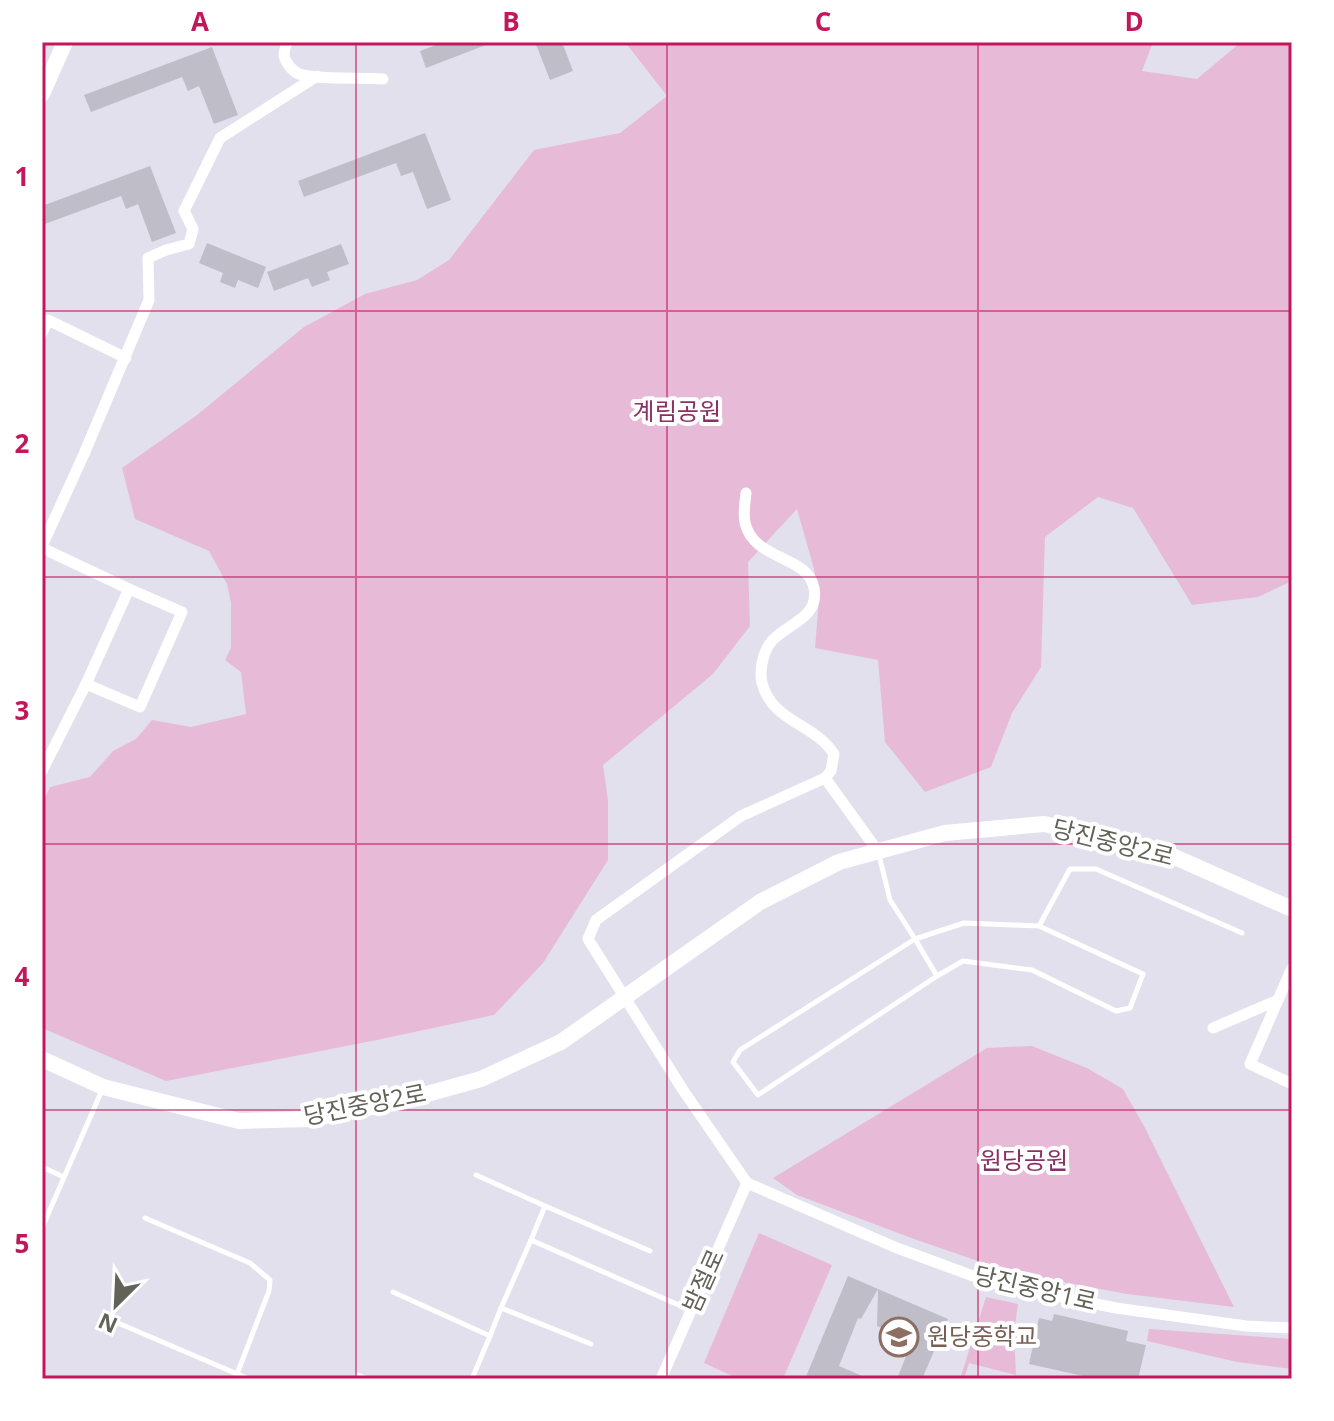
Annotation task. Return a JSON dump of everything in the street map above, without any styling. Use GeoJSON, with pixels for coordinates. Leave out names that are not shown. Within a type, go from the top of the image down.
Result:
{"type":"FeatureCollection","features":[{"type":"Feature","properties":{"kind":"street"},"geometry":{"type":"LineString","coordinates":[[42,94],[65,42]]}},
{"type":"Feature","properties":{"kind":"street"},"geometry":{"type":"LineString","coordinates":[[287,42],[284,55],[289,66],[298,74],[383,79]]}},
{"type":"Feature","properties":{"kind":"street"},"geometry":{"type":"LineString","coordinates":[[86,684],[140,707],[182,612],[42,547],[149,300],[148,258],[189,244],[193,229],[184,211],[220,138],[317,76]]}},
{"type":"Feature","properties":{"kind":"street"},"geometry":{"type":"LineString","coordinates":[[42,333],[48,320],[126,358]]}},
{"type":"Feature","properties":{"kind":"street"},"geometry":{"type":"LineString","coordinates":[[746,493],[746,526],[753,538],[772,554],[799,566],[814,587],[813,604],[806,615],[771,642],[764,658],[762,684],[775,709],[826,742],[834,754],[831,771],[825,778],[741,816],[596,920],[588,939],[683,1090],[747,1183]]}},
{"type":"Feature","properties":{"kind":"street"},"geometry":{"type":"LineString","coordinates":[[42,771],[129,589]]}},
{"type":"Feature","properties":{"kind":"street"},"geometry":{"type":"LineString","coordinates":[[825,778],[877,850]]}},
{"type":"Feature","properties":{"kind":"street","name":"당진중앙2로"},"geometry":{"type":"LineString","coordinates":[[42,1059],[103,1087],[239,1121],[310,1119],[398,1102],[481,1079],[561,1042],[760,902],[839,862],[945,833],[1044,824],[1159,850],[1292,909]]}},
{"type":"Feature","properties":{"kind":"street"},"geometry":{"type":"LineString","coordinates":[[1292,968],[1284,996],[1250,1064],[1292,1084]]}},
{"type":"Feature","properties":{"kind":"street"},"geometry":{"type":"LineString","coordinates":[[1213,1028],[1284,996]]}},
{"type":"Feature","properties":{"kind":"street","name":"밤절로"},"geometry":{"type":"LineString","coordinates":[[661,1379],[747,1183]]}},
{"type":"Feature","properties":{"kind":"street","name":"당진중앙1로"},"geometry":{"type":"LineString","coordinates":[[747,1183],[897,1248],[992,1283],[1116,1308],[1246,1326],[1292,1328]]}},
{"type":"Feature","properties":{"kind":"lane"},"geometry":{"type":"LineString","coordinates":[[877,850],[890,900],[937,976]]}},
{"type":"Feature","properties":{"kind":"lane"},"geometry":{"type":"LineString","coordinates":[[1039,926],[1070,869],[1096,869],[1242,933]]}},
{"type":"Feature","properties":{"kind":"lane"},"geometry":{"type":"LineString","coordinates":[[964,923],[1039,926],[1143,974],[1130,1008],[1116,1011],[1032,970],[963,961],[758,1095],[733,1062],[740,1050],[915,939],[964,923]]}},
{"type":"Feature","properties":{"kind":"lane"},"geometry":{"type":"LineString","coordinates":[[42,1228],[103,1087]]}},
{"type":"Feature","properties":{"kind":"lane"},"geometry":{"type":"LineString","coordinates":[[42,1167],[64,1177]]}},
{"type":"Feature","properties":{"kind":"lane"},"geometry":{"type":"LineString","coordinates":[[476,1175],[650,1251]]}},
{"type":"Feature","properties":{"kind":"lane"},"geometry":{"type":"LineString","coordinates":[[472,1379],[545,1206]]}},
{"type":"Feature","properties":{"kind":"lane"},"geometry":{"type":"LineString","coordinates":[[145,1218],[250,1263],[270,1280],[269,1291],[237,1374]]}},
{"type":"Feature","properties":{"kind":"lane"},"geometry":{"type":"LineString","coordinates":[[531,1240],[691,1310]]}},
{"type":"Feature","properties":{"kind":"lane"},"geometry":{"type":"LineString","coordinates":[[393,1292],[490,1336]]}},
{"type":"Feature","properties":{"kind":"lane"},"geometry":{"type":"LineString","coordinates":[[501,1308],[591,1344]]}},
{"type":"Feature","properties":{"kind":"lane"},"geometry":{"type":"LineString","coordinates":[[104,1317],[249,1379]]}},
{"type":"Feature","properties":{"kind":"lane"},"geometry":{"type":"LineString","coordinates":[[358,1375],[367,1379]]}},
{"type":"Feature","properties":{"kind":"green space","name":"계림공원"},"geometry":{"type":"Polygon","coordinates":[[[625,42],[1153,42],[1142,71],[1197,79],[1241,42],[1292,42],[1292,581],[1258,597],[1192,605],[1133,508],[1098,497],[1045,537],[1041,667],[1012,713],[991,767],[925,792],[885,742],[878,660],[815,648],[819,600],[814,569],[797,509],[748,562],[750,626],[713,674],[603,765],[608,800],[608,860],[543,963],[494,1015],[166,1081],[42,1028],[42,804],[50,787],[90,777],[113,751],[136,739],[152,720],[191,727],[246,714],[241,672],[225,660],[231,648],[231,603],[227,584],[209,551],[135,519],[122,468],[197,415],[304,327],[365,294],[417,280],[449,260],[534,150],[620,133],[667,96],[625,42]]]}},
{"type":"Feature","properties":{"kind":"green space","name":"원당공원"},"geometry":{"type":"Polygon","coordinates":[[[1032,1046],[1087,1068],[1123,1089],[1234,1307],[1127,1294],[1010,1272],[797,1195],[773,1178],[987,1048],[1032,1046]]]}},
{"type":"Feature","properties":{"kind":"green space"},"geometry":{"type":"Polygon","coordinates":[[[759,1233],[832,1265],[783,1379],[739,1379],[704,1363],[759,1233]]]}},
{"type":"Feature","properties":{"kind":"green space"},"geometry":{"type":"Polygon","coordinates":[[[986,1297],[1018,1304],[1014,1333],[1016,1375],[969,1363],[964,1379],[960,1379],[986,1297]]]}},
{"type":"Feature","properties":{"kind":"green space"},"geometry":{"type":"Polygon","coordinates":[[[1149,1329],[1292,1339],[1292,1369],[1237,1362],[1147,1341],[1149,1329]]]}},
{"type":"Feature","properties":{"kind":"building"},"geometry":{"type":"Polygon","coordinates":[[[444,42],[491,43],[426,68],[420,51],[444,42]]]}},
{"type":"Feature","properties":{"kind":"building"},"geometry":{"type":"Polygon","coordinates":[[[535,42],[562,42],[573,71],[550,80],[535,42]]]}},
{"type":"Feature","properties":{"kind":"building"},"geometry":{"type":"Polygon","coordinates":[[[212,47],[238,115],[214,124],[199,86],[188,91],[182,77],[91,112],[84,95],[212,47]]]}},
{"type":"Feature","properties":{"kind":"building"},"geometry":{"type":"Polygon","coordinates":[[[425,133],[451,200],[427,209],[413,172],[401,176],[396,163],[304,197],[298,181],[425,133]]]}},
{"type":"Feature","properties":{"kind":"building"},"geometry":{"type":"Polygon","coordinates":[[[150,166],[176,233],[152,242],[138,204],[126,209],[121,196],[42,225],[42,206],[150,166]]]}},
{"type":"Feature","properties":{"kind":"building"},"geometry":{"type":"Polygon","coordinates":[[[207,243],[266,267],[258,288],[238,280],[235,288],[220,282],[223,273],[199,263],[207,243]]]}},
{"type":"Feature","properties":{"kind":"building"},"geometry":{"type":"Polygon","coordinates":[[[341,244],[349,264],[327,272],[330,280],[312,287],[308,278],[274,291],[267,272],[341,244]]]}},
{"type":"Feature","properties":{"kind":"building"},"geometry":{"type":"Polygon","coordinates":[[[848,1276],[878,1289],[861,1319],[858,1318],[839,1366],[869,1379],[805,1379],[848,1276]]]}},
{"type":"Feature","properties":{"kind":"building"},"geometry":{"type":"Polygon","coordinates":[[[878,1289],[948,1319],[922,1379],[897,1379],[912,1341],[877,1326],[878,1289]]]}},
{"type":"Feature","properties":{"kind":"building"},"geometry":{"type":"Polygon","coordinates":[[[1054,1314],[1128,1331],[1126,1341],[1146,1345],[1138,1379],[1097,1379],[1029,1364],[1039,1318],[1052,1321],[1054,1314]]]}},
{"type":"Feature","properties":{"kind":"place","name":"원당중학교"},"geometry":{"type":"Point","coordinates":[899,1337]}}]}
